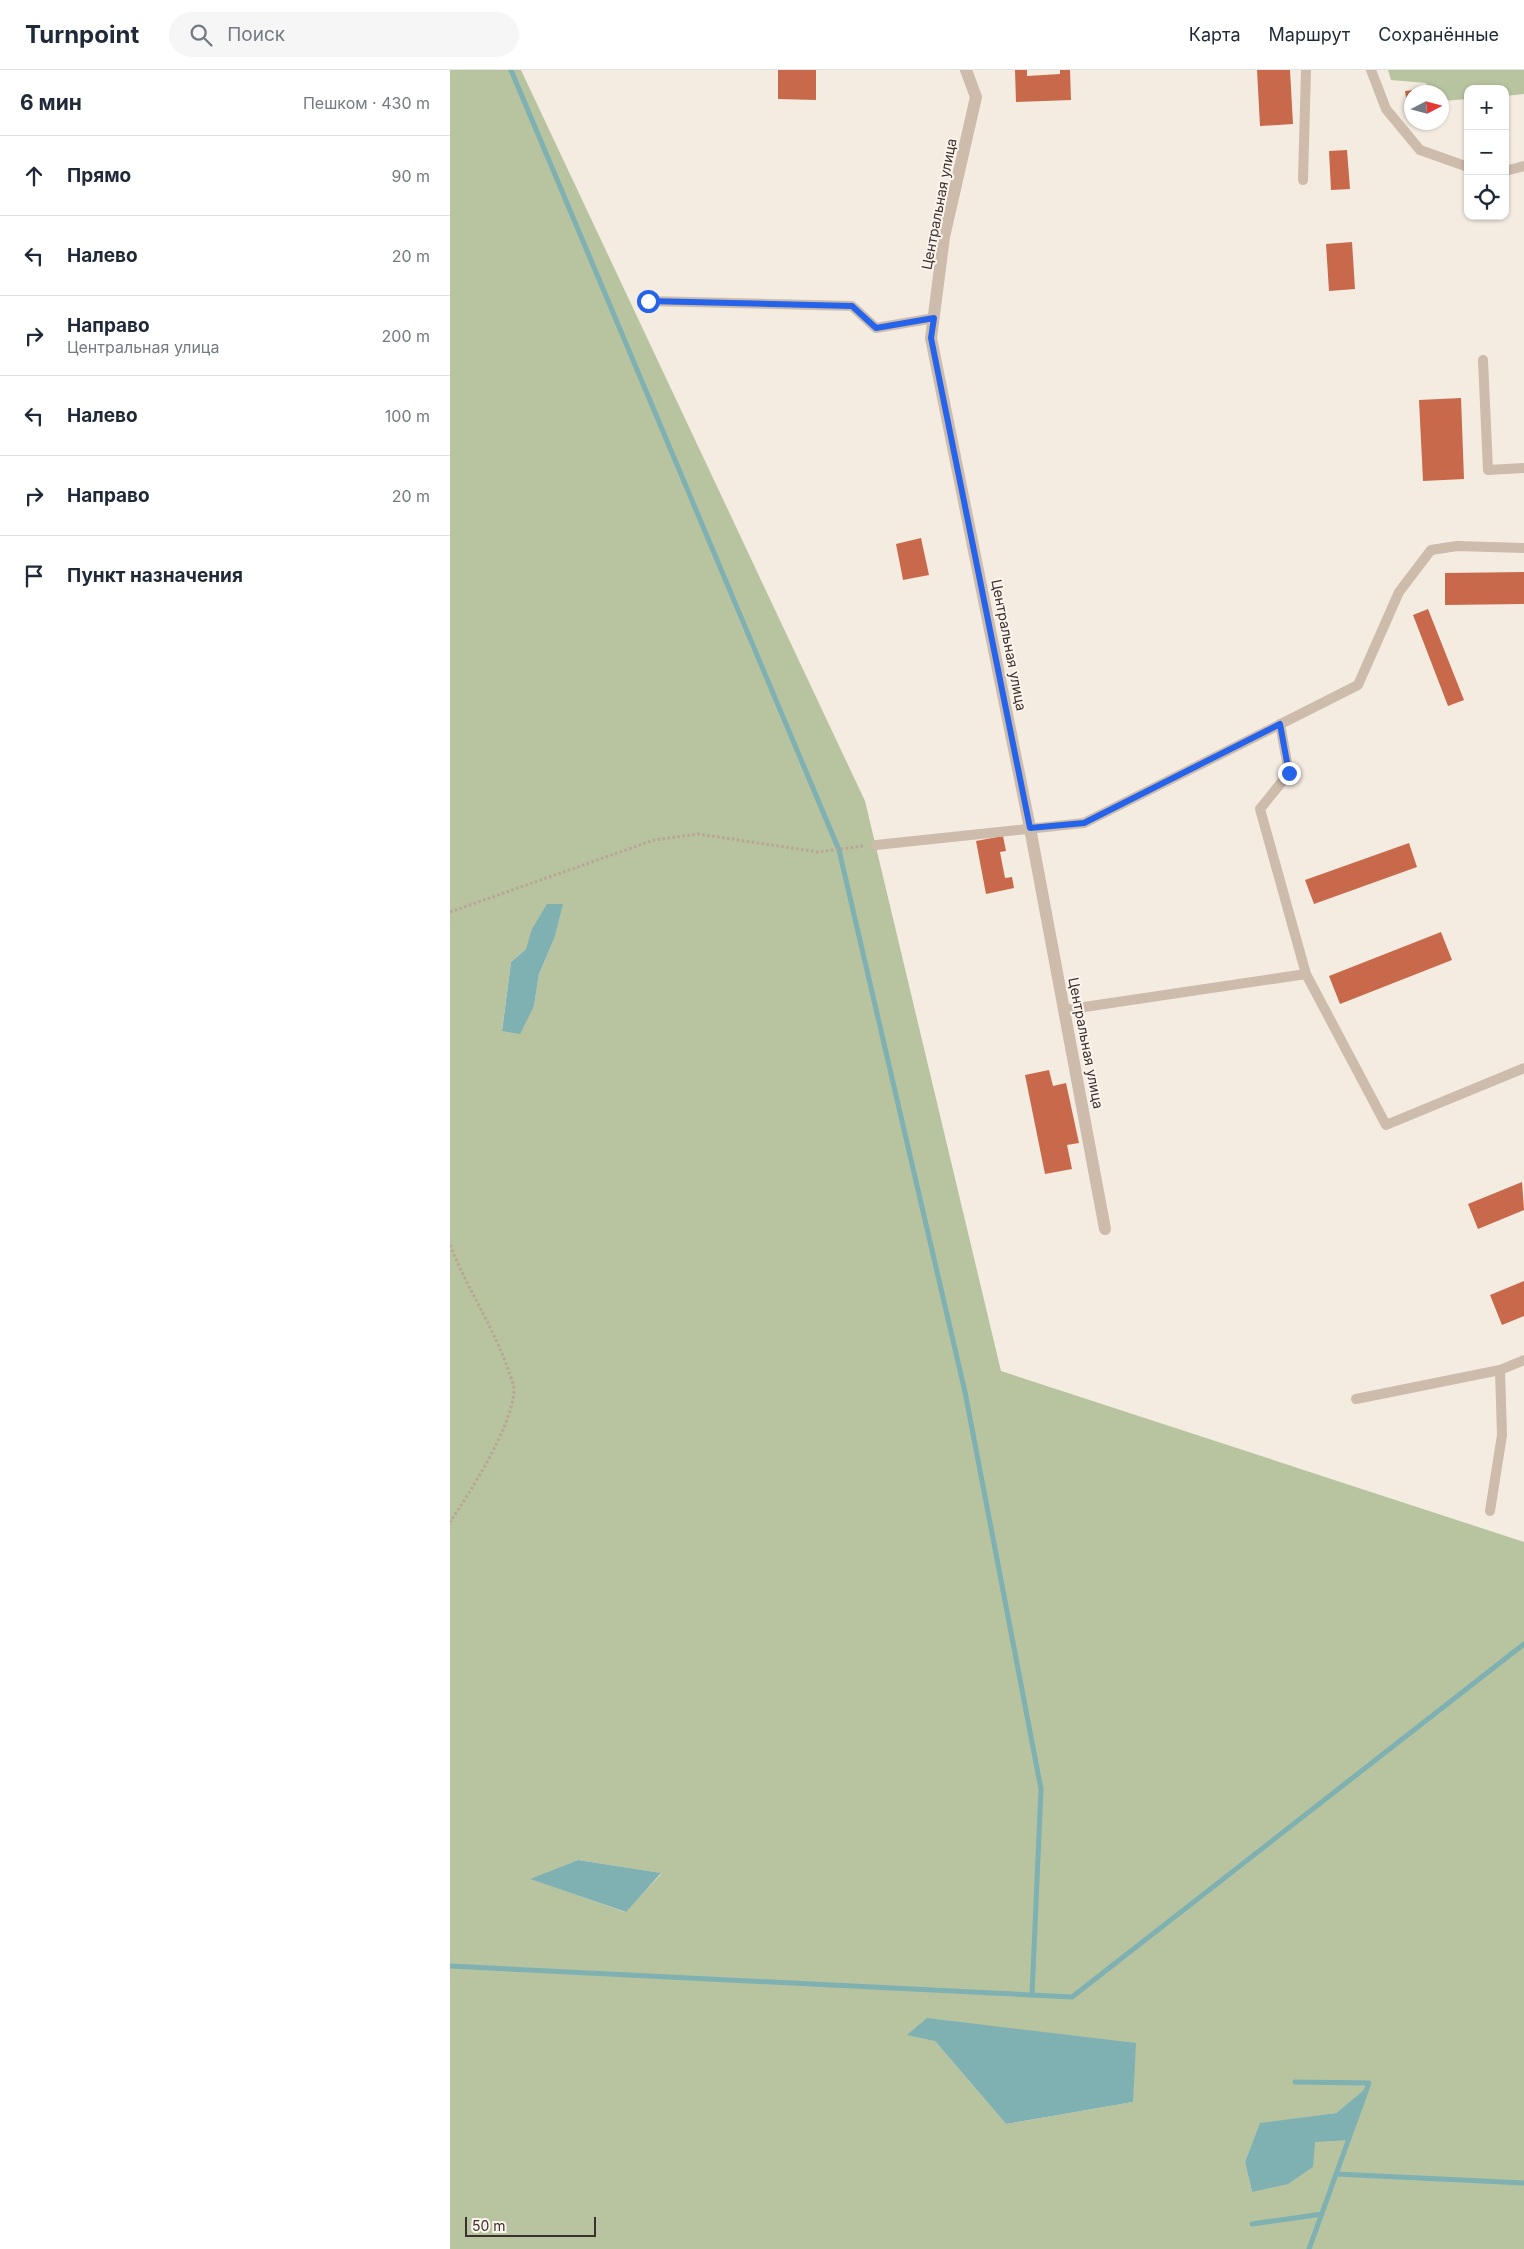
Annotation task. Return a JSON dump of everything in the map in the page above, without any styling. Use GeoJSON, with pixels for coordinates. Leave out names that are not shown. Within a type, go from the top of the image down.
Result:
{"type":"FeatureCollection","features":[{"type":"Feature","properties":{"kind":"street","name":"Центральная улица"},"geometry":{"type":"LineString","coordinates":[[966,70],[976,96],[944,237],[931,338],[1030,828],[1106,1229]]}},
{"type":"Feature","properties":{"kind":"lane"},"geometry":{"type":"LineString","coordinates":[[1302,180],[1306,70]]}},
{"type":"Feature","properties":{"kind":"lane"},"geometry":{"type":"LineString","coordinates":[[1370,70],[1386,109],[1420,150],[1464,166]]}},
{"type":"Feature","properties":{"kind":"lane"},"geometry":{"type":"LineString","coordinates":[[1509,171],[1524,166]]}},
{"type":"Feature","properties":{"kind":"lane"},"geometry":{"type":"LineString","coordinates":[[648,301],[852,306],[876,328],[934,318]]}},
{"type":"Feature","properties":{"kind":"lane"},"geometry":{"type":"LineString","coordinates":[[1483,360],[1488,470],[1524,468]]}},
{"type":"Feature","properties":{"kind":"lane"},"geometry":{"type":"LineString","coordinates":[[876,845],[1084,823],[1358,685],[1399,592],[1431,550],[1457,546],[1524,548]]}},
{"type":"Feature","properties":{"kind":"lane"},"geometry":{"type":"LineString","coordinates":[[1280,724],[1289,773],[1260,809],[1306,974],[1386,1126],[1524,1068]]}},
{"type":"Feature","properties":{"kind":"lane"},"geometry":{"type":"LineString","coordinates":[[1064,1010],[1306,974]]}},
{"type":"Feature","properties":{"kind":"lane"},"geometry":{"type":"LineString","coordinates":[[1356,1399],[1500,1370],[1524,1360]]}},
{"type":"Feature","properties":{"kind":"lane"},"geometry":{"type":"LineString","coordinates":[[1490,1511],[1502,1435],[1500,1370]]}},
{"type":"Feature","properties":{"kind":"path"},"geometry":{"type":"LineString","coordinates":[[450,912],[654,840],[698,834],[818,852],[876,845]]}},
{"type":"Feature","properties":{"kind":"path"},"geometry":{"type":"LineString","coordinates":[[450,1245],[460,1271],[502,1354],[514,1389],[508,1420],[470,1493],[450,1522]]}},
{"type":"Feature","properties":{"kind":"green space"},"geometry":{"type":"Polygon","coordinates":[[[450,70],[521,70],[865,801],[1001,1371],[1524,1542],[1524,2249],[450,2249],[450,70]],[[554,939],[526,949],[511,962],[502,1030],[534,1006],[539,974],[554,939]],[[578,1860],[531,1879],[625,1912],[661,1874],[578,1860]],[[935,2041],[1006,2124],[1133,2102],[935,2041]],[[1363,2091],[1336,2113],[1260,2124],[1245,2162],[1252,2192],[1315,2142],[1363,2091]]]}},
{"type":"Feature","properties":{"kind":"green space"},"geometry":{"type":"Polygon","coordinates":[[[1388,70],[1524,70],[1524,94],[1509,96],[1509,85],[1464,85],[1464,99],[1449,100],[1449,85],[1427,85],[1426,83],[1391,80],[1388,70]]]}},
{"type":"Feature","properties":{"kind":"water"},"geometry":{"type":"Polygon","coordinates":[[[547,904],[563,904],[554,939],[539,974],[534,1006],[520,1034],[502,1031],[511,962],[526,949],[532,929],[547,904]]]}},
{"type":"Feature","properties":{"kind":"water"},"geometry":{"type":"Polygon","coordinates":[[[578,1860],[661,1873],[626,1912],[530,1879],[578,1860]]]}},
{"type":"Feature","properties":{"kind":"water"},"geometry":{"type":"Polygon","coordinates":[[[927,2018],[1136,2043],[1133,2102],[1006,2124],[935,2041],[907,2035],[927,2018]]]}},
{"type":"Feature","properties":{"kind":"water"},"geometry":{"type":"Polygon","coordinates":[[[1364,2090],[1349,2140],[1315,2142],[1313,2167],[1288,2184],[1252,2192],[1245,2162],[1260,2123],[1336,2113],[1364,2090]]]}},
{"type":"Feature","properties":{"kind":"building"},"geometry":{"type":"Polygon","coordinates":[[[778,70],[816,70],[816,100],[778,99],[778,70]]]}},
{"type":"Feature","properties":{"kind":"building"},"geometry":{"type":"Polygon","coordinates":[[[1015,70],[1027,70],[1027,76],[1060,74],[1060,70],[1070,70],[1071,100],[1016,102],[1015,70]]]}},
{"type":"Feature","properties":{"kind":"building"},"geometry":{"type":"Polygon","coordinates":[[[1257,70],[1290,70],[1293,124],[1260,126],[1257,70]]]}},
{"type":"Feature","properties":{"kind":"building"},"geometry":{"type":"Polygon","coordinates":[[[1347,150],[1350,189],[1331,190],[1329,151],[1347,150]]]}},
{"type":"Feature","properties":{"kind":"building"},"geometry":{"type":"Polygon","coordinates":[[[1352,242],[1355,289],[1329,291],[1326,244],[1352,242]]]}},
{"type":"Feature","properties":{"kind":"building"},"geometry":{"type":"Polygon","coordinates":[[[1461,398],[1464,479],[1423,481],[1419,400],[1461,398]]]}},
{"type":"Feature","properties":{"kind":"building"},"geometry":{"type":"Polygon","coordinates":[[[921,538],[929,575],[903,580],[896,544],[921,538]]]}},
{"type":"Feature","properties":{"kind":"building"},"geometry":{"type":"Polygon","coordinates":[[[1524,572],[1524,604],[1445,605],[1445,573],[1524,572]]]}},
{"type":"Feature","properties":{"kind":"building"},"geometry":{"type":"Polygon","coordinates":[[[1428,609],[1464,700],[1448,706],[1413,615],[1428,609]]]}},
{"type":"Feature","properties":{"kind":"building"},"geometry":{"type":"Polygon","coordinates":[[[1003,836],[1006,851],[1000,852],[1005,878],[1012,877],[1014,888],[986,894],[976,841],[1003,836]]]}},
{"type":"Feature","properties":{"kind":"building"},"geometry":{"type":"Polygon","coordinates":[[[1409,843],[1417,867],[1314,904],[1305,880],[1409,843]]]}},
{"type":"Feature","properties":{"kind":"building"},"geometry":{"type":"Polygon","coordinates":[[[1441,932],[1452,960],[1340,1004],[1329,976],[1441,932]]]}},
{"type":"Feature","properties":{"kind":"building"},"geometry":{"type":"Polygon","coordinates":[[[1049,1070],[1053,1086],[1066,1083],[1079,1143],[1067,1145],[1072,1169],[1045,1174],[1025,1075],[1049,1070]]]}},
{"type":"Feature","properties":{"kind":"building"},"geometry":{"type":"Polygon","coordinates":[[[1522,1182],[1524,1210],[1478,1229],[1468,1204],[1522,1182]]]}},
{"type":"Feature","properties":{"kind":"building"},"geometry":{"type":"Polygon","coordinates":[[[1524,1281],[1524,1316],[1502,1325],[1490,1295],[1524,1281]]]}},
{"type":"Feature","properties":{"kind":"waterway"},"geometry":{"type":"LineString","coordinates":[[511,70],[839,850],[965,1392],[1041,1789],[1032,1995]]}},
{"type":"Feature","properties":{"kind":"waterway"},"geometry":{"type":"LineString","coordinates":[[450,1966],[1072,1997],[1524,1644]]}},
{"type":"Feature","properties":{"kind":"waterway"},"geometry":{"type":"LineString","coordinates":[[1295,2082],[1369,2083],[1309,2249]]}},
{"type":"Feature","properties":{"kind":"waterway"},"geometry":{"type":"LineString","coordinates":[[1336,2174],[1524,2183]]}},
{"type":"Feature","properties":{"kind":"waterway"},"geometry":{"type":"LineString","coordinates":[[1252,2224],[1322,2214]]}},
{"type":"Feature","properties":{"kind":"route"},"geometry":{"type":"LineString","coordinates":[[648,301],[852,306],[876,328],[934,318],[931,338],[1030,828],[1084,823],[1280,724],[1289,773]]}}]}
